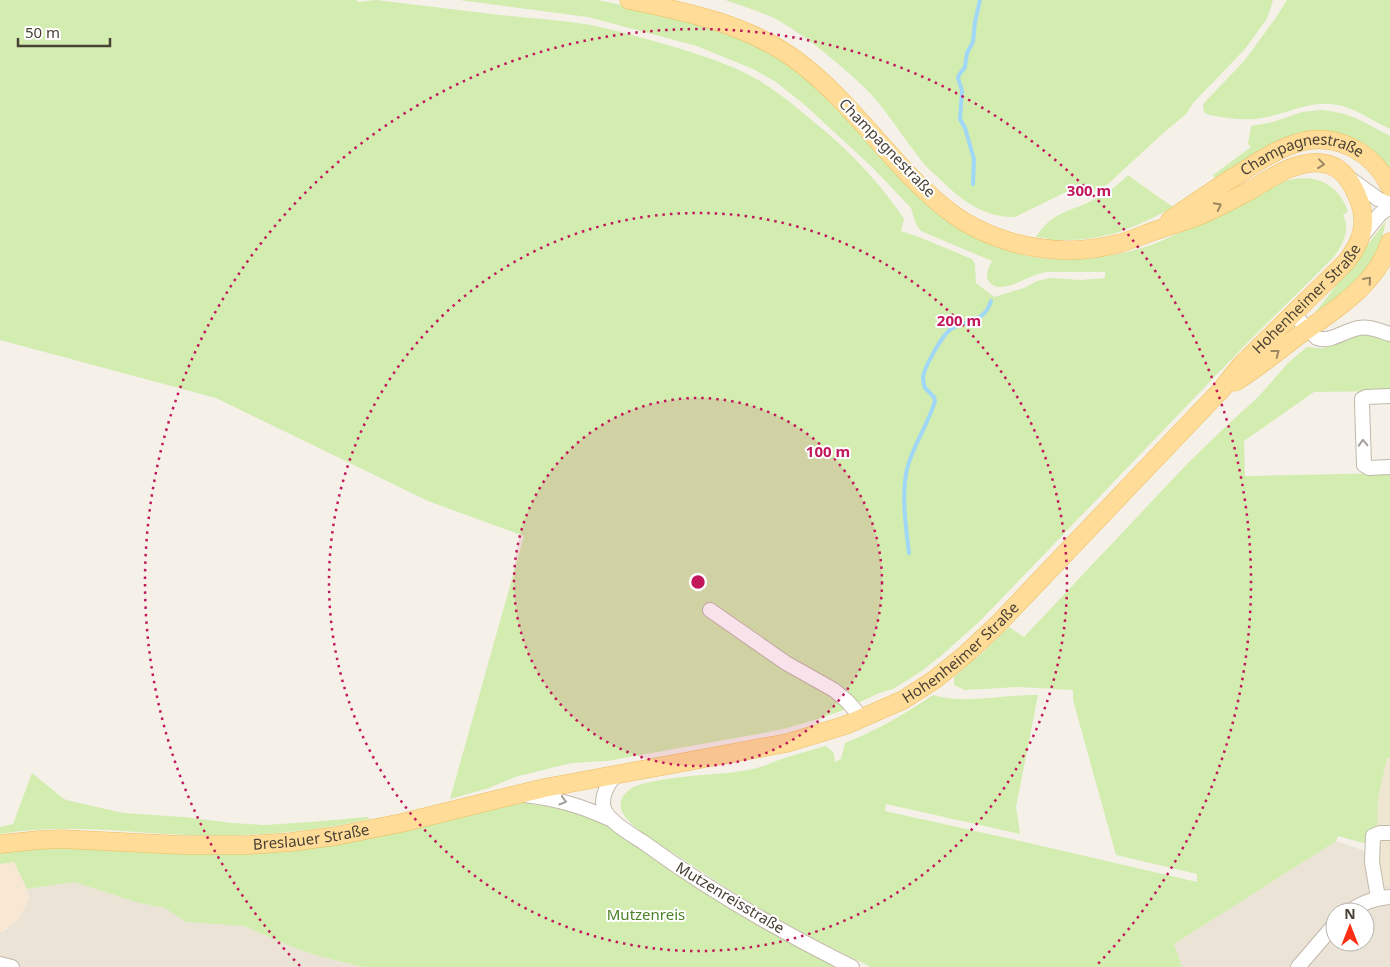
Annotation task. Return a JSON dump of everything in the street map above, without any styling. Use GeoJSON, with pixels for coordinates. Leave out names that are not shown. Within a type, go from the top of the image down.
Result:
{"type":"FeatureCollection","features":[{"type":"Feature","properties":{"kind":"main road","name":"Champagnestraße"},"geometry":{"type":"LineString","coordinates":[[629,0],[673,9],[716,21],[748,33],[780,49],[825,83],[915,180],[943,206],[969,224],[998,238],[1049,249],[1075,250],[1105,246],[1132,239],[1202,214],[1283,172],[1302,165],[1316,163],[1337,168],[1353,186],[1362,210],[1362,236]]}},
{"type":"Feature","properties":{"kind":"main road","name":"Champagnestraße"},"geometry":{"type":"LineString","coordinates":[[1157,230],[1195,202],[1268,156],[1304,141],[1327,140],[1343,143],[1356,149],[1378,167],[1390,187]]}},
{"type":"Feature","properties":{"kind":"main road","name":"Hohenheimer Straße"},"geometry":{"type":"LineString","coordinates":[[618,774],[787,743],[830,731],[903,700],[919,691],[950,668],[1004,618],[1221,390],[1241,365],[1346,262],[1362,236]]}},
{"type":"Feature","properties":{"kind":"main road","name":"Hohenheimer Straße"},"geometry":{"type":"LineString","coordinates":[[1221,390],[1253,370],[1351,296],[1366,282],[1381,262],[1390,242]]}},
{"type":"Feature","properties":{"kind":"main road","name":"Breslauer Straße"},"geometry":{"type":"LineString","coordinates":[[0,844],[50,839],[194,845],[249,845],[291,842],[368,830],[515,795],[618,774]]}},
{"type":"Feature","properties":{"kind":"street","name":"Champagnestraße"},"geometry":{"type":"LineString","coordinates":[[1346,176],[1378,199],[1390,205]]}},
{"type":"Feature","properties":{"kind":"street","name":"Hohenheimer Straße"},"geometry":{"type":"LineString","coordinates":[[1362,236],[1390,205]]}},
{"type":"Feature","properties":{"kind":"street"},"geometry":{"type":"LineString","coordinates":[[1293,314],[1317,338],[1324,340],[1358,328],[1369,328],[1390,334]]}},
{"type":"Feature","properties":{"kind":"street"},"geometry":{"type":"LineString","coordinates":[[1390,396],[1366,397],[1362,399],[1362,402],[1364,463],[1369,468],[1390,467]]}},
{"type":"Feature","properties":{"kind":"street"},"geometry":{"type":"LineString","coordinates":[[710,610],[786,662],[834,690],[862,718]]}},
{"type":"Feature","properties":{"kind":"street"},"geometry":{"type":"LineString","coordinates":[[612,820],[604,810],[603,801],[606,789],[618,774]]}},
{"type":"Feature","properties":{"kind":"street","name":"Mutzenreisstraße"},"geometry":{"type":"LineString","coordinates":[[515,795],[522,794],[558,800],[612,820],[654,851],[722,896],[852,967]]}},
{"type":"Feature","properties":{"kind":"street"},"geometry":{"type":"LineString","coordinates":[[1368,902],[1384,897],[1372,862],[1373,836],[1380,833],[1390,833]]}},
{"type":"Feature","properties":{"kind":"street"},"geometry":{"type":"LineString","coordinates":[[1298,967],[1325,936]]}},
{"type":"Feature","properties":{"kind":"street"},"geometry":{"type":"LineString","coordinates":[[0,964],[12,967]]}},
{"type":"Feature","properties":{"kind":"shaded area"},"geometry":{"type":"Polygon","coordinates":[[[1387,757],[1390,758],[1390,885],[1380,886],[1376,852],[1378,798],[1387,757]]]}},
{"type":"Feature","properties":{"kind":"shaded area"},"geometry":{"type":"Polygon","coordinates":[[[1390,758],[1390,967],[1182,967],[1174,944],[1336,841],[1368,852],[1390,758]]]}},
{"type":"Feature","properties":{"kind":"shaded area"},"geometry":{"type":"Polygon","coordinates":[[[14,862],[27,889],[29,899],[18,921],[0,932],[0,864],[14,862]]]}},
{"type":"Feature","properties":{"kind":"shaded area"},"geometry":{"type":"Polygon","coordinates":[[[74,882],[139,903],[165,908],[186,922],[244,926],[315,955],[362,967],[0,967],[0,932],[6,930],[29,899],[27,889],[74,882]]]}},
{"type":"Feature","properties":{"kind":"green space"},"geometry":{"type":"Polygon","coordinates":[[[0,0],[357,0],[357,2],[376,0],[591,25],[676,47],[737,69],[760,81],[786,99],[826,132],[868,173],[904,219],[901,231],[972,259],[975,264],[976,283],[994,297],[1024,288],[1037,281],[1051,278],[1081,280],[1105,278],[1105,272],[1046,272],[1012,285],[996,287],[987,278],[992,261],[921,231],[916,224],[911,208],[873,168],[806,106],[776,82],[753,69],[697,46],[588,17],[459,0],[598,0],[691,20],[751,42],[800,72],[980,239],[1017,254],[1038,258],[1071,259],[1105,256],[1137,250],[1176,234],[1279,183],[1301,178],[1320,181],[1329,185],[1343,200],[1348,211],[1343,215],[1346,232],[1333,258],[1249,341],[979,622],[920,672],[893,689],[879,693],[841,711],[787,728],[607,761],[571,763],[515,777],[489,788],[450,799],[524,536],[428,501],[216,398],[0,340],[0,0]]]}},
{"type":"Feature","properties":{"kind":"green space"},"geometry":{"type":"Polygon","coordinates":[[[725,0],[1273,0],[1266,20],[1245,49],[1193,103],[1186,114],[1108,184],[1097,191],[1083,190],[1064,193],[1015,217],[992,214],[962,199],[924,164],[886,112],[862,85],[811,42],[778,20],[725,0]]]}},
{"type":"Feature","properties":{"kind":"green space"},"geometry":{"type":"Polygon","coordinates":[[[1287,0],[1390,0],[1390,129],[1352,109],[1328,104],[1310,105],[1267,117],[1252,119],[1209,115],[1204,112],[1204,103],[1245,60],[1287,0]]]}},
{"type":"Feature","properties":{"kind":"green space"},"geometry":{"type":"Polygon","coordinates":[[[1322,110],[1350,116],[1390,136],[1390,169],[1372,152],[1351,139],[1328,132],[1316,132],[1303,133],[1216,180],[1213,175],[1251,147],[1248,144],[1251,126],[1273,122],[1302,112],[1322,110]]]}},
{"type":"Feature","properties":{"kind":"green space"},"geometry":{"type":"Polygon","coordinates":[[[1128,175],[1173,207],[1142,223],[1113,234],[1066,240],[1048,240],[1036,237],[1049,221],[1056,216],[1101,196],[1114,188],[1128,175]]]}},
{"type":"Feature","properties":{"kind":"green space"},"geometry":{"type":"Polygon","coordinates":[[[1386,221],[1379,251],[1364,278],[1311,318],[1386,221]]]}},
{"type":"Feature","properties":{"kind":"green space"},"geometry":{"type":"Polygon","coordinates":[[[1360,334],[1368,334],[1390,340],[1390,391],[1314,392],[1244,441],[1245,476],[1390,473],[1390,758],[1387,758],[1378,798],[1377,831],[1368,841],[1363,843],[1338,836],[1336,841],[1174,944],[1182,967],[871,967],[756,907],[644,834],[622,812],[621,801],[624,795],[633,788],[644,784],[678,777],[753,769],[826,746],[834,753],[835,762],[841,759],[845,743],[890,722],[933,695],[945,698],[972,699],[1038,695],[1016,807],[1020,834],[886,804],[885,811],[1197,882],[1197,874],[1116,855],[1073,700],[1073,690],[1019,687],[965,690],[954,685],[954,677],[1009,627],[1024,637],[1187,464],[1258,397],[1290,361],[1307,347],[1323,348],[1360,334]]]}},
{"type":"Feature","properties":{"kind":"green space"},"geometry":{"type":"Polygon","coordinates":[[[32,773],[64,799],[123,813],[264,825],[367,817],[370,819],[324,828],[255,835],[185,835],[69,829],[46,829],[0,834],[0,827],[13,824],[32,773]]]}},
{"type":"Feature","properties":{"kind":"green space","name":"Mutzenreis"},"geometry":{"type":"Polygon","coordinates":[[[520,803],[541,803],[579,812],[611,827],[839,967],[362,967],[315,955],[244,926],[186,922],[165,908],[139,903],[74,882],[27,889],[14,862],[0,864],[0,851],[39,846],[197,851],[520,803]]]}},
{"type":"Feature","properties":{"kind":"waterway"},"geometry":{"type":"LineString","coordinates":[[973,184],[974,159],[965,128],[960,119],[962,91],[958,78],[965,67],[967,53],[973,42],[980,0]]}},
{"type":"Feature","properties":{"kind":"waterway"},"geometry":{"type":"LineString","coordinates":[[909,553],[905,522],[905,480],[913,452],[935,401],[934,397],[925,388],[924,372],[934,351],[947,332],[980,317],[991,301]]}}]}
